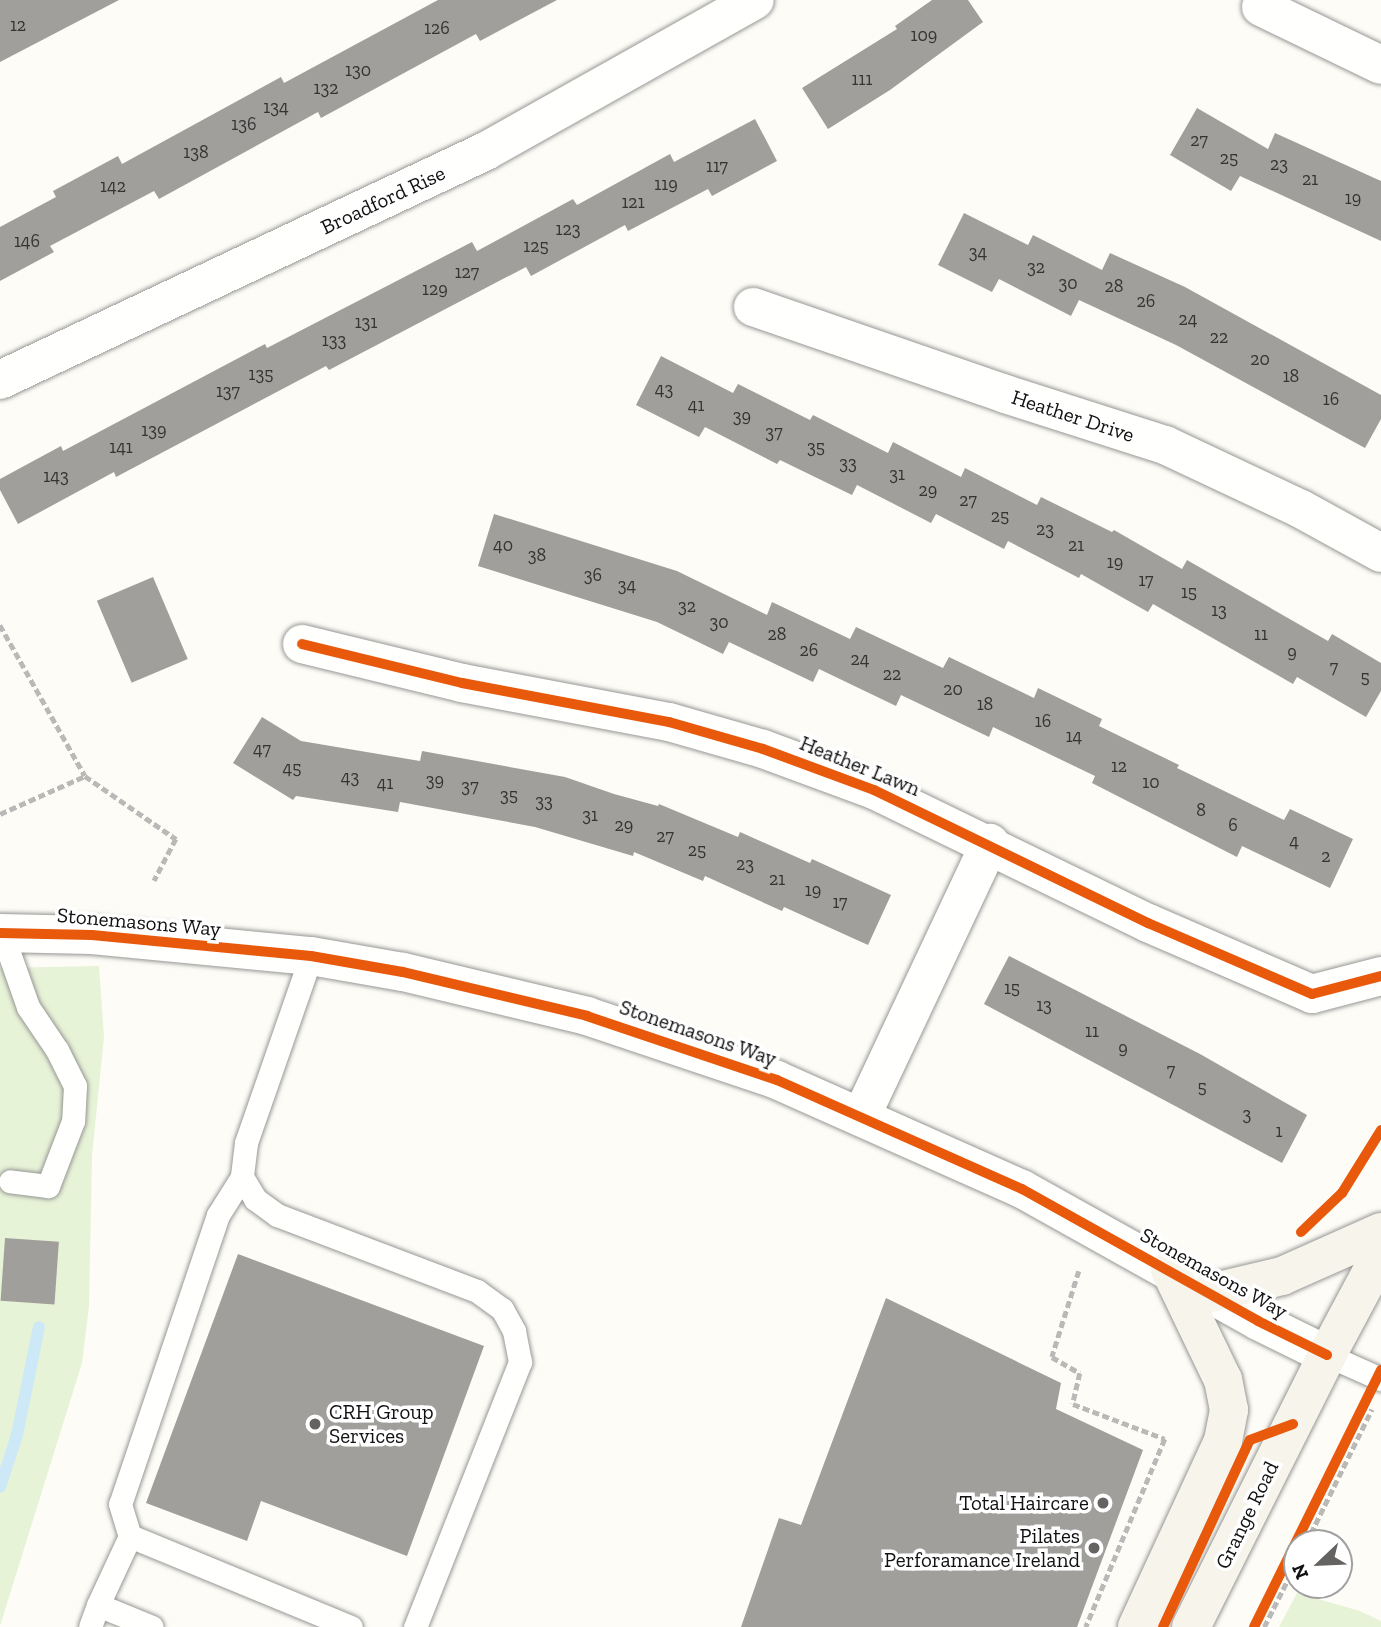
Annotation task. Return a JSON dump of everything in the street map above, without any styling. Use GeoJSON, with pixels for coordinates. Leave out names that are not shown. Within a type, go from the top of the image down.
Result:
{"type":"FeatureCollection","features":[{"type":"Feature","properties":{"kind":"main road"},"geometry":{"type":"LineString","coordinates":[[1210,1293],[1282,1276],[1381,1232]]}},
{"type":"Feature","properties":{"kind":"main road","name":"Grange Road"},"geometry":{"type":"LineString","coordinates":[[1191,1627],[1327,1355],[1381,1254]]}},
{"type":"Feature","properties":{"kind":"main road"},"geometry":{"type":"LineString","coordinates":[[1137,1627],[1219,1452],[1228,1410],[1223,1380],[1170,1270]]}},
{"type":"Feature","properties":{"kind":"street","name":"Broadford Rise"},"geometry":{"type":"LineString","coordinates":[[0,380],[486,151],[755,0]]}},
{"type":"Feature","properties":{"kind":"street"},"geometry":{"type":"LineString","coordinates":[[1261,7],[1381,65]]}},
{"type":"Feature","properties":{"kind":"street","name":"Heather Drive"},"geometry":{"type":"LineString","coordinates":[[753,307],[1005,394],[1165,445],[1301,509],[1381,553]]}},
{"type":"Feature","properties":{"kind":"street","name":"Heather Lawn"},"geometry":{"type":"LineString","coordinates":[[302,644],[462,683],[669,722],[752,745],[874,790],[990,843],[1148,923],[1312,994],[1378,978]]}},
{"type":"Feature","properties":{"kind":"street"},"geometry":{"type":"LineString","coordinates":[[861,1117],[990,843]]}},
{"type":"Feature","properties":{"kind":"street","name":"Stonemasons Way"},"geometry":{"type":"LineString","coordinates":[[1,933],[92,935],[311,956],[403,972],[587,1016],[777,1080],[1022,1189],[1258,1321],[1327,1355]]}},
{"type":"Feature","properties":{"kind":"lane"},"geometry":{"type":"LineString","coordinates":[[1,933],[27,1007],[57,1050],[75,1086],[74,1121],[48,1186],[10,1181]]}},
{"type":"Feature","properties":{"kind":"lane"},"geometry":{"type":"LineString","coordinates":[[90,1627],[130,1536],[120,1504],[218,1215],[242,1177],[246,1143],[311,956]]}},
{"type":"Feature","properties":{"kind":"lane"},"geometry":{"type":"LineString","coordinates":[[242,1177],[256,1199],[276,1216],[477,1291],[502,1310],[514,1331],[520,1362],[415,1627]]}},
{"type":"Feature","properties":{"kind":"lane"},"geometry":{"type":"LineString","coordinates":[[1327,1355],[1379,1378]]}},
{"type":"Feature","properties":{"kind":"lane"},"geometry":{"type":"LineString","coordinates":[[130,1536],[351,1627]]}},
{"type":"Feature","properties":{"kind":"lane"},"geometry":{"type":"LineString","coordinates":[[98,1605],[152,1627]]}},
{"type":"Feature","properties":{"kind":"path"},"geometry":{"type":"LineString","coordinates":[[0,625],[85,776],[176,839],[154,881]]}},
{"type":"Feature","properties":{"kind":"path"},"geometry":{"type":"LineString","coordinates":[[0,814],[85,776]]}},
{"type":"Feature","properties":{"kind":"path"},"geometry":{"type":"LineString","coordinates":[[1079,1271],[1052,1357],[1080,1373],[1073,1404],[1165,1438],[1086,1627]]}},
{"type":"Feature","properties":{"kind":"path"},"geometry":{"type":"LineString","coordinates":[[1254,1627],[1379,1378]]}},
{"type":"Feature","properties":{"kind":"path"},"geometry":{"type":"LineString","coordinates":[[1313,1529],[1375,1403]]}},
{"type":"Feature","properties":{"kind":"path"},"geometry":{"type":"LineString","coordinates":[[1264,1627],[1283,1589]]}},
{"type":"Feature","properties":{"kind":"green space"},"geometry":{"type":"Polygon","coordinates":[[[99,966],[104,1037],[92,1156],[89,1306],[82,1363],[0,1626],[0,968],[99,966]]]}},
{"type":"Feature","properties":{"kind":"green space"},"geometry":{"type":"Polygon","coordinates":[[[1294,1599],[1318,1599],[1360,1611],[1381,1621],[1381,1627],[1279,1627],[1294,1599]]]}},
{"type":"Feature","properties":{"kind":"building"},"geometry":{"type":"Polygon","coordinates":[[[0,0],[119,0],[0,62],[0,0]]]}},
{"type":"Feature","properties":{"kind":"building"},"geometry":{"type":"Polygon","coordinates":[[[438,0],[557,0],[480,41],[476,34],[321,118],[318,112],[159,199],[154,191],[50,246],[54,252],[0,281],[0,227],[56,197],[53,191],[118,156],[122,164],[281,77],[284,83],[438,0]]]}},
{"type":"Feature","properties":{"kind":"building"},"geometry":{"type":"Polygon","coordinates":[[[932,0],[968,0],[983,22],[890,90],[828,129],[802,88],[897,29],[895,26],[932,0]]]}},
{"type":"Feature","properties":{"kind":"building"},"geometry":{"type":"Polygon","coordinates":[[[1197,108],[1268,149],[1275,133],[1381,181],[1381,241],[1240,176],[1231,191],[1170,155],[1197,108]]]}},
{"type":"Feature","properties":{"kind":"building"},"geometry":{"type":"Polygon","coordinates":[[[755,119],[777,161],[712,196],[708,189],[628,231],[625,225],[531,276],[526,267],[329,370],[326,366],[116,477],[114,472],[18,524],[0,490],[0,479],[61,446],[63,451],[265,344],[267,348],[472,242],[477,251],[573,199],[577,205],[670,154],[674,162],[755,119]]]}},
{"type":"Feature","properties":{"kind":"building"},"geometry":{"type":"Polygon","coordinates":[[[964,213],[1028,245],[1033,235],[1102,270],[1110,253],[1185,287],[1381,395],[1381,419],[1365,448],[1176,345],[1079,300],[1071,316],[999,279],[992,292],[938,265],[964,213]]]}},
{"type":"Feature","properties":{"kind":"building"},"geometry":{"type":"Polygon","coordinates":[[[661,356],[733,393],[738,384],[810,420],[813,415],[888,453],[893,442],[961,477],[965,468],[1037,505],[1041,497],[1112,532],[1114,530],[1182,569],[1187,560],[1328,641],[1332,634],[1381,663],[1381,691],[1366,717],[1297,677],[1293,684],[1153,604],[1148,612],[1081,574],[1079,578],[1008,541],[1004,549],[936,514],[931,523],[857,485],[852,495],[780,460],[777,464],[705,427],[699,437],[636,405],[661,356]]]}},
{"type":"Feature","properties":{"kind":"building"},"geometry":{"type":"Polygon","coordinates":[[[494,514],[677,571],[767,615],[772,602],[850,639],[856,627],[943,668],[949,657],[1034,698],[1038,688],[1102,719],[1099,726],[1179,765],[1177,768],[1284,820],[1290,809],[1353,839],[1330,888],[1242,846],[1237,857],[1092,783],[1095,776],[993,727],[989,737],[901,695],[896,706],[819,669],[813,682],[729,642],[723,654],[657,622],[478,566],[494,514]]]}},
{"type":"Feature","properties":{"kind":"building"},"geometry":{"type":"Polygon","coordinates":[[[153,577],[188,659],[132,683],[97,601],[153,577]]]}},
{"type":"Feature","properties":{"kind":"building"},"geometry":{"type":"Polygon","coordinates":[[[262,717],[301,741],[420,761],[422,751],[565,777],[614,794],[658,806],[659,804],[738,837],[740,832],[810,863],[812,859],[891,895],[868,945],[784,907],[782,911],[705,876],[703,881],[634,852],[633,856],[535,827],[400,802],[398,812],[296,796],[293,800],[233,763],[262,717]]]}},
{"type":"Feature","properties":{"kind":"building"},"geometry":{"type":"Polygon","coordinates":[[[1009,956],[1200,1054],[1307,1115],[1282,1163],[984,1004],[1009,956]]]}},
{"type":"Feature","properties":{"kind":"building"},"geometry":{"type":"Polygon","coordinates":[[[5,1238],[59,1242],[54,1305],[1,1301],[5,1238]]]}},
{"type":"Feature","properties":{"kind":"building","name":"CRH Group Services"},"geometry":{"type":"Polygon","coordinates":[[[238,1254],[484,1346],[407,1556],[261,1501],[247,1541],[146,1503],[238,1254]]]}},
{"type":"Feature","properties":{"kind":"building"},"geometry":{"type":"Polygon","coordinates":[[[886,1298],[1061,1383],[1056,1409],[1143,1450],[1077,1627],[741,1627],[779,1518],[801,1525],[886,1298]]]}},
{"type":"Feature","properties":{"kind":"waterway"},"geometry":{"type":"LineString","coordinates":[[0,1487],[17,1435],[39,1327]]}},
{"type":"Feature","properties":{"kind":"cycle path"},"geometry":{"type":"LineString","coordinates":[[302,644],[462,683],[669,722],[763,749],[874,790],[1148,923],[1312,994],[1381,976]]}},
{"type":"Feature","properties":{"kind":"cycle path"},"geometry":{"type":"LineString","coordinates":[[0,933],[92,935],[311,956],[403,972],[587,1016],[777,1080],[1022,1189],[1258,1321],[1327,1355]]}},
{"type":"Feature","properties":{"kind":"cycle path"},"geometry":{"type":"LineString","coordinates":[[1301,1232],[1342,1193],[1381,1130]]}},
{"type":"Feature","properties":{"kind":"cycle path"},"geometry":{"type":"LineString","coordinates":[[1254,1627],[1381,1370]]}},
{"type":"Feature","properties":{"kind":"cycle path"},"geometry":{"type":"LineString","coordinates":[[1163,1627],[1250,1440],[1293,1424]]}},
{"type":"Feature","properties":{"kind":"place","name":"CRH Group Services"},"geometry":{"type":"Point","coordinates":[315,1424]}},
{"type":"Feature","properties":{"kind":"place","name":"Total Haircare"},"geometry":{"type":"Point","coordinates":[1103,1503]}},
{"type":"Feature","properties":{"kind":"place","name":"Pilates Perforamance Ireland"},"geometry":{"type":"Point","coordinates":[1094,1548]}}]}
